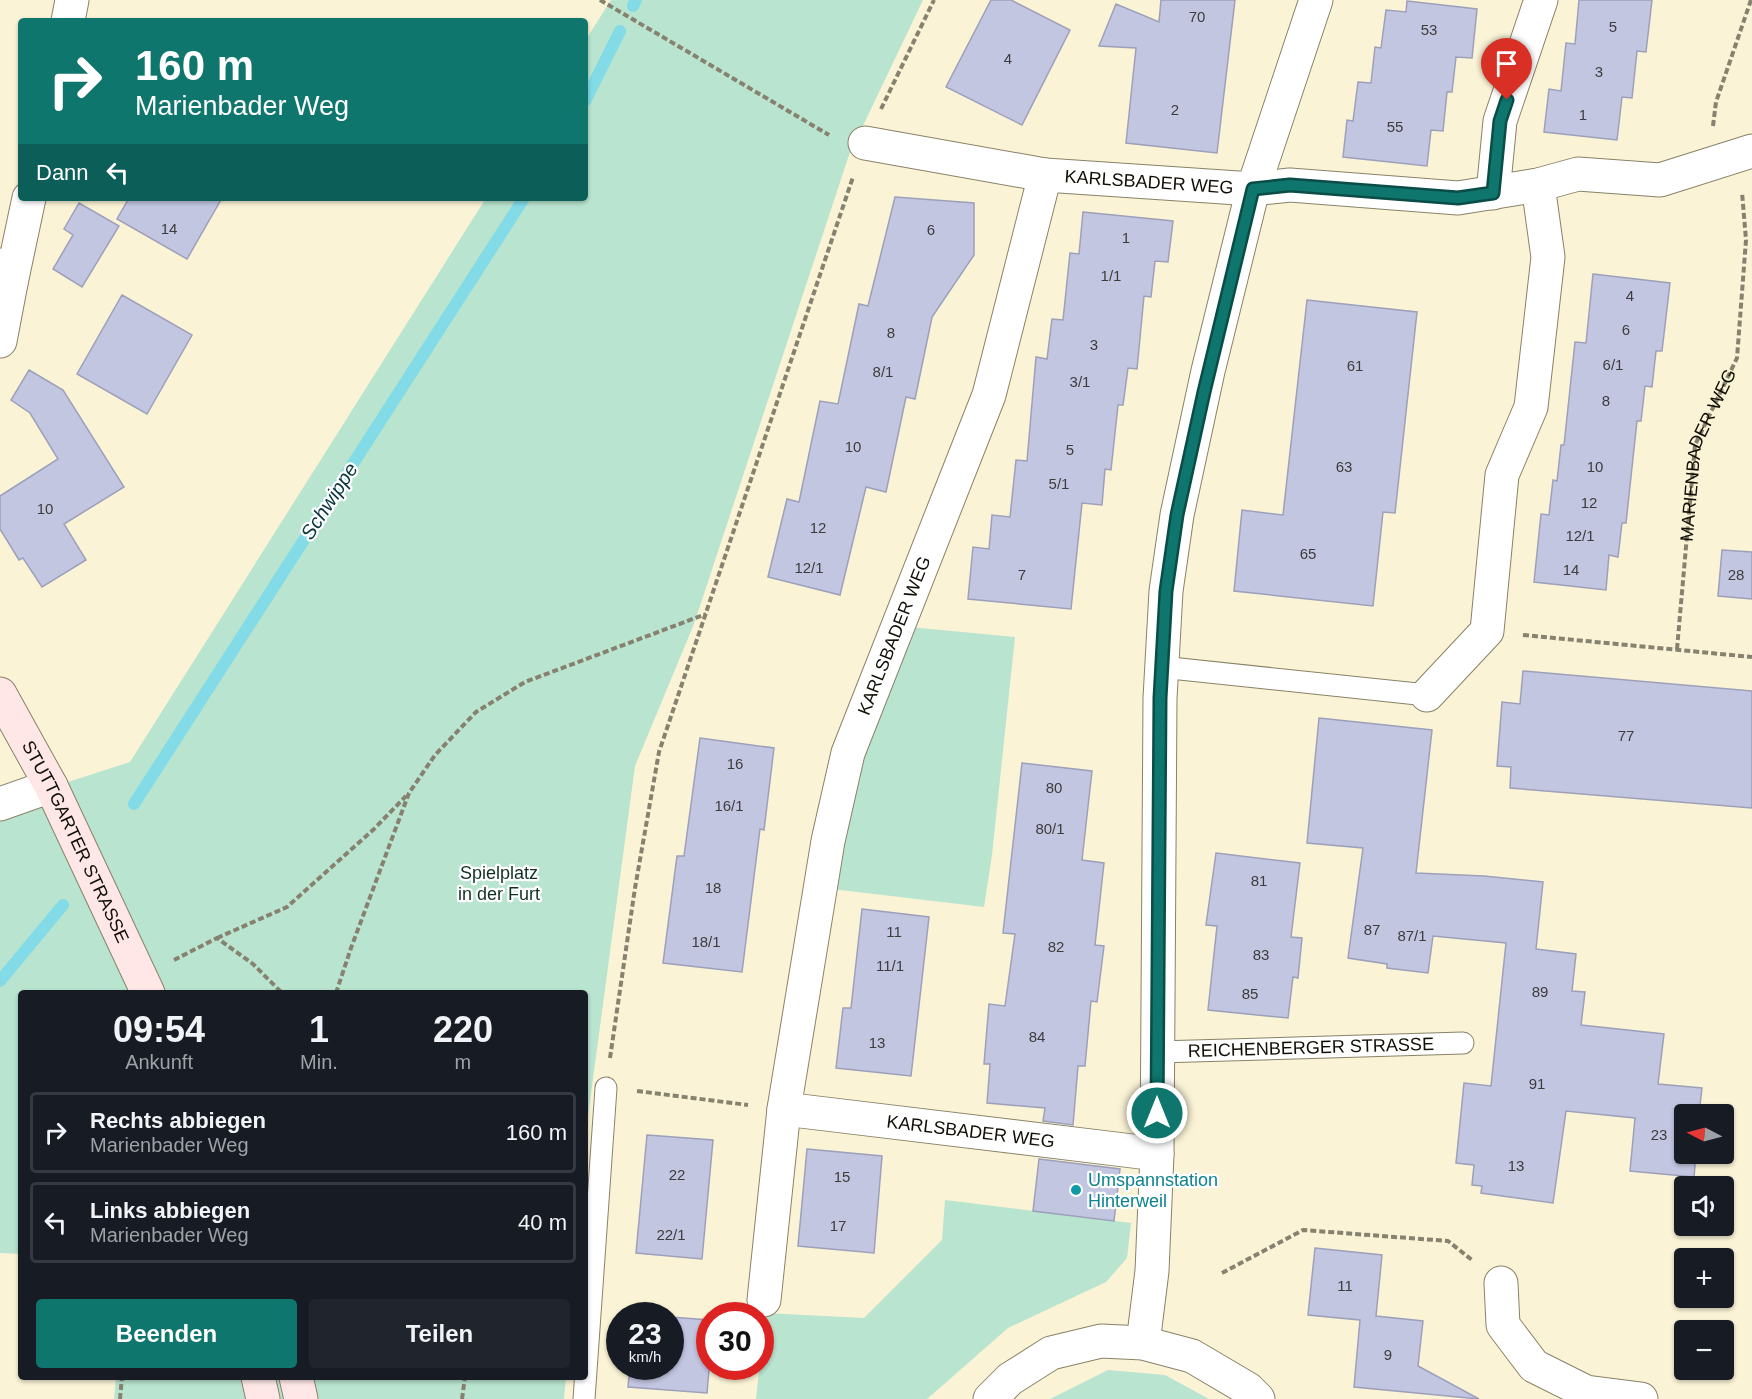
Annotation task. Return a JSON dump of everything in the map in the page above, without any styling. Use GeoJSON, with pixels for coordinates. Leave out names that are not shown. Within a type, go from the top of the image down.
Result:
{"type":"FeatureCollection","features":[{"type":"Feature","properties":{"kind":"main road","name":"STUTTGARTER STRASSE"},"geometry":{"type":"LineString","coordinates":[[0,694],[51,786],[146,989]]}},
{"type":"Feature","properties":{"kind":"main road"},"geometry":{"type":"LineString","coordinates":[[259,1380],[263,1399]]}},
{"type":"Feature","properties":{"kind":"main road"},"geometry":{"type":"LineString","coordinates":[[297,1380],[301,1399]]}},
{"type":"Feature","properties":{"kind":"street"},"geometry":{"type":"LineString","coordinates":[[69,18],[72,0]]}},
{"type":"Feature","properties":{"kind":"street"},"geometry":{"type":"LineString","coordinates":[[1143,1342],[1152,1271],[1157,1154],[1161,667],[1166,591],[1177,515],[1208,371],[1253,189],[1316,0]]}},
{"type":"Feature","properties":{"kind":"street"},"geometry":{"type":"LineString","coordinates":[[1493,193],[1500,121],[1541,0]]}},
{"type":"Feature","properties":{"kind":"street","name":"KARLSBADER WEG"},"geometry":{"type":"LineString","coordinates":[[864,143],[1045,174],[1253,189]]}},
{"type":"Feature","properties":{"kind":"street"},"geometry":{"type":"LineString","coordinates":[[1253,189],[1290,185],[1458,198],[1493,193],[1578,174],[1660,180],[1745,153]]}},
{"type":"Feature","properties":{"kind":"street","name":"KARLSBADER WEG"},"geometry":{"type":"LineString","coordinates":[[764,1300],[784,1109],[828,841],[848,753],[989,395],[1045,174]]}},
{"type":"Feature","properties":{"kind":"street"},"geometry":{"type":"LineString","coordinates":[[1427,695],[1487,631],[1502,475],[1531,407],[1535,372],[1548,257],[1538,184]]}},
{"type":"Feature","properties":{"kind":"street"},"geometry":{"type":"LineString","coordinates":[[0,341],[6,274],[28,201]]}},
{"type":"Feature","properties":{"kind":"street"},"geometry":{"type":"LineString","coordinates":[[0,804],[51,786]]}},
{"type":"Feature","properties":{"kind":"street","name":"KARLSBADER WEG"},"geometry":{"type":"LineString","coordinates":[[784,1109],[1157,1154]]}},
{"type":"Feature","properties":{"kind":"street"},"geometry":{"type":"LineString","coordinates":[[1501,1282],[1503,1325],[1534,1366],[1586,1392],[1641,1399]]}},
{"type":"Feature","properties":{"kind":"street"},"geometry":{"type":"LineString","coordinates":[[990,1399],[1010,1379],[1051,1353],[1101,1341],[1143,1342],[1192,1356],[1248,1389],[1258,1399]]}},
{"type":"Feature","properties":{"kind":"lane"},"geometry":{"type":"LineString","coordinates":[[1161,667],[1427,695]]}},
{"type":"Feature","properties":{"kind":"lane","name":"REICHENBERGER STRASSE"},"geometry":{"type":"LineString","coordinates":[[1158,1052],[1463,1043]]}},
{"type":"Feature","properties":{"kind":"lane"},"geometry":{"type":"LineString","coordinates":[[588,1342],[606,1088]]}},
{"type":"Feature","properties":{"kind":"lane"},"geometry":{"type":"LineString","coordinates":[[584,1399],[585,1380]]}},
{"type":"Feature","properties":{"kind":"path"},"geometry":{"type":"LineString","coordinates":[[600,0],[828,135],[864,143]]}},
{"type":"Feature","properties":{"kind":"path"},"geometry":{"type":"LineString","coordinates":[[784,1109],[606,1088],[635,888],[659,752],[864,143],[934,0]]}},
{"type":"Feature","properties":{"kind":"path"},"geometry":{"type":"LineString","coordinates":[[1708,165],[1716,102],[1751,0]]}},
{"type":"Feature","properties":{"kind":"path","name":"MARIENBADER WEG"},"geometry":{"type":"LineString","coordinates":[[1677,649],[1695,445],[1737,358],[1746,240],[1745,153]]}},
{"type":"Feature","properties":{"kind":"path"},"geometry":{"type":"LineString","coordinates":[[146,989],[180,956],[287,907],[374,829],[409,793],[435,755],[476,712],[525,682],[706,614]]}},
{"type":"Feature","properties":{"kind":"path"},"geometry":{"type":"LineString","coordinates":[[1487,631],[1752,657]]}},
{"type":"Feature","properties":{"kind":"path"},"geometry":{"type":"LineString","coordinates":[[337,990],[409,793]]}},
{"type":"Feature","properties":{"kind":"path"},"geometry":{"type":"LineString","coordinates":[[217,938],[253,964],[279,990]]}},
{"type":"Feature","properties":{"kind":"path"},"geometry":{"type":"LineString","coordinates":[[1222,1273],[1303,1230],[1448,1241],[1501,1282]]}},
{"type":"Feature","properties":{"kind":"path"},"geometry":{"type":"LineString","coordinates":[[120,1399],[122,1380]]}},
{"type":"Feature","properties":{"kind":"path"},"geometry":{"type":"LineString","coordinates":[[462,1399],[465,1380]]}},
{"type":"Feature","properties":{"kind":"green space","name":"Spielplatz in der Furt"},"geometry":{"type":"Polygon","coordinates":[[[611,0],[923,0],[849,155],[694,624],[635,766],[588,1116],[588,990],[18,990],[18,1254],[0,1253],[0,804],[130,762],[484,201],[588,201],[588,36],[611,0]]]}},
{"type":"Feature","properties":{"kind":"green space"},"geometry":{"type":"Polygon","coordinates":[[[909,627],[1015,637],[992,855],[984,907],[832,889],[849,799],[909,627]]]}},
{"type":"Feature","properties":{"kind":"green space"},"geometry":{"type":"Polygon","coordinates":[[[945,1200],[1131,1223],[1127,1258],[1106,1282],[1008,1328],[927,1399],[756,1399],[758,1380],[774,1380],[774,1313],[864,1318],[942,1240],[945,1200]]]}},
{"type":"Feature","properties":{"kind":"green space"},"geometry":{"type":"Polygon","coordinates":[[[1108,1370],[1165,1375],[1209,1399],[1050,1399],[1108,1370]]]}},
{"type":"Feature","properties":{"kind":"green space"},"geometry":{"type":"Polygon","coordinates":[[[116,1380],[566,1380],[564,1399],[114,1399],[116,1380]]]}},
{"type":"Feature","properties":{"kind":"building"},"geometry":{"type":"Polygon","coordinates":[[[991,0],[1011,0],[1070,30],[1022,125],[946,87],[991,0]]]}},
{"type":"Feature","properties":{"kind":"building"},"geometry":{"type":"Polygon","coordinates":[[[1161,0],[1235,0],[1217,153],[1126,143],[1136,48],[1099,46],[1116,4],[1159,22],[1161,0]]]}},
{"type":"Feature","properties":{"kind":"building"},"geometry":{"type":"Polygon","coordinates":[[[1579,0],[1652,0],[1646,52],[1637,51],[1632,98],[1622,97],[1617,140],[1544,132],[1549,89],[1561,91],[1566,43],[1575,44],[1579,0]]]}},
{"type":"Feature","properties":{"kind":"building"},"geometry":{"type":"Polygon","coordinates":[[[1407,1],[1477,9],[1472,58],[1456,57],[1452,92],[1447,92],[1443,131],[1431,130],[1427,166],[1343,157],[1347,120],[1353,121],[1358,82],[1371,83],[1375,47],[1381,48],[1386,10],[1406,12],[1407,1]]]}},
{"type":"Feature","properties":{"kind":"building"},"geometry":{"type":"Polygon","coordinates":[[[895,197],[974,203],[974,255],[932,317],[915,399],[906,397],[886,492],[866,487],[840,595],[768,577],[787,499],[799,502],[820,401],[838,404],[859,304],[868,306],[895,197]]]}},
{"type":"Feature","properties":{"kind":"building"},"geometry":{"type":"Polygon","coordinates":[[[127,201],[220,201],[187,259],[117,219],[127,201]]]}},
{"type":"Feature","properties":{"kind":"building"},"geometry":{"type":"Polygon","coordinates":[[[79,203],[119,226],[82,287],[53,269],[73,235],[64,229],[79,203]]]}},
{"type":"Feature","properties":{"kind":"building"},"geometry":{"type":"Polygon","coordinates":[[[1083,212],[1173,221],[1168,262],[1155,261],[1151,297],[1144,296],[1137,369],[1128,368],[1123,405],[1118,405],[1111,470],[1105,469],[1102,505],[1082,503],[1071,609],[968,599],[973,547],[989,549],[992,515],[1010,517],[1016,460],[1027,461],[1036,357],[1047,359],[1052,319],[1063,320],[1070,253],[1079,254],[1083,212]]]}},
{"type":"Feature","properties":{"kind":"building"},"geometry":{"type":"Polygon","coordinates":[[[1593,274],[1670,283],[1662,351],[1656,351],[1652,387],[1645,386],[1641,421],[1637,421],[1626,523],[1622,523],[1618,557],[1609,555],[1606,590],[1534,582],[1541,514],[1549,515],[1553,480],[1557,481],[1561,445],[1564,445],[1575,342],[1586,343],[1593,274]]]}},
{"type":"Feature","properties":{"kind":"building"},"geometry":{"type":"Polygon","coordinates":[[[122,295],[192,335],[147,414],[77,374],[122,295]]]}},
{"type":"Feature","properties":{"kind":"building"},"geometry":{"type":"Polygon","coordinates":[[[1307,300],[1417,312],[1395,513],[1383,512],[1373,606],[1234,591],[1242,510],[1283,515],[1307,300]]]}},
{"type":"Feature","properties":{"kind":"building"},"geometry":{"type":"Polygon","coordinates":[[[29,370],[63,390],[124,487],[64,524],[86,560],[42,587],[23,558],[19,560],[0,529],[0,496],[58,459],[30,413],[11,400],[29,370]]]}},
{"type":"Feature","properties":{"kind":"building"},"geometry":{"type":"Polygon","coordinates":[[[1722,550],[1752,552],[1752,599],[1718,596],[1722,550]]]}},
{"type":"Feature","properties":{"kind":"building"},"geometry":{"type":"Polygon","coordinates":[[[1523,671],[1752,691],[1752,808],[1510,788],[1511,767],[1497,766],[1502,702],[1520,704],[1523,671]]]}},
{"type":"Feature","properties":{"kind":"building"},"geometry":{"type":"Polygon","coordinates":[[[1319,718],[1432,730],[1416,873],[1484,876],[1543,882],[1536,949],[1576,954],[1572,991],[1585,992],[1581,1025],[1664,1034],[1658,1084],[1702,1088],[1700,1104],[1674,1104],[1674,1164],[1695,1164],[1694,1176],[1630,1171],[1635,1118],[1566,1111],[1553,1203],[1481,1193],[1482,1186],[1472,1185],[1474,1165],[1456,1163],[1464,1083],[1491,1086],[1506,943],[1433,936],[1428,973],[1387,968],[1387,964],[1348,958],[1363,848],[1307,843],[1319,718]]]}},
{"type":"Feature","properties":{"kind":"building"},"geometry":{"type":"Polygon","coordinates":[[[700,738],[774,748],[764,830],[760,829],[742,972],[663,963],[677,856],[684,856],[700,738]]]}},
{"type":"Feature","properties":{"kind":"building"},"geometry":{"type":"Polygon","coordinates":[[[1022,763],[1092,771],[1082,860],[1104,863],[1095,945],[1104,946],[1097,1002],[1091,1001],[1085,1066],[1078,1066],[1073,1125],[1043,1121],[1045,1108],[987,1103],[990,1064],[984,1064],[989,1004],[1005,1006],[1015,934],[1003,933],[1022,763]]]}},
{"type":"Feature","properties":{"kind":"building"},"geometry":{"type":"Polygon","coordinates":[[[1216,853],[1300,863],[1291,937],[1302,938],[1298,978],[1293,977],[1288,1018],[1208,1010],[1217,926],[1206,925],[1216,853]]]}},
{"type":"Feature","properties":{"kind":"building"},"geometry":{"type":"Polygon","coordinates":[[[862,909],[929,917],[911,1076],[836,1068],[843,1008],[851,1008],[862,909]]]}},
{"type":"Feature","properties":{"kind":"building"},"geometry":{"type":"Polygon","coordinates":[[[647,1135],[713,1140],[702,1259],[636,1253],[647,1135]]]}},
{"type":"Feature","properties":{"kind":"building"},"geometry":{"type":"Polygon","coordinates":[[[807,1149],[882,1156],[874,1253],[798,1246],[807,1149]]]}},
{"type":"Feature","properties":{"kind":"building","name":"Umspannstation Hinterweil"},"geometry":{"type":"Polygon","coordinates":[[[1039,1159],[1120,1169],[1114,1221],[1033,1211],[1039,1159]]]}},
{"type":"Feature","properties":{"kind":"building"},"geometry":{"type":"Polygon","coordinates":[[[1315,1248],[1382,1255],[1376,1316],[1423,1321],[1418,1366],[1479,1399],[1354,1387],[1360,1320],[1308,1315],[1315,1248]]]}},
{"type":"Feature","properties":{"kind":"building"},"geometry":{"type":"Polygon","coordinates":[[[684,1318],[696,1319],[696,1380],[708,1380],[707,1393],[628,1387],[629,1380],[684,1380],[684,1318]]]}},
{"type":"Feature","properties":{"kind":"waterway","name":"Schwippe"},"geometry":{"type":"LineString","coordinates":[[633,6],[636,0]]}},
{"type":"Feature","properties":{"kind":"waterway","name":"Schwippe"},"geometry":{"type":"LineString","coordinates":[[588,95],[620,31]]}},
{"type":"Feature","properties":{"kind":"waterway","name":"Schwippe"},"geometry":{"type":"LineString","coordinates":[[134,804],[522,201]]}},
{"type":"Feature","properties":{"kind":"waterway","name":"Schwippe"},"geometry":{"type":"LineString","coordinates":[[0,981],[63,905]]}},
{"type":"Feature","properties":{"kind":"place","name":"Umspannstation Hinterweil"},"geometry":{"type":"Point","coordinates":[1076,1190]}},
{"type":"Feature","properties":{"kind":"route"},"geometry":{"type":"LineString","coordinates":[[1157,1113],[1160,698],[1166,591],[1177,515],[1208,371],[1253,189],[1290,185],[1458,198],[1493,193],[1500,121],[1507,100]]}}]}
